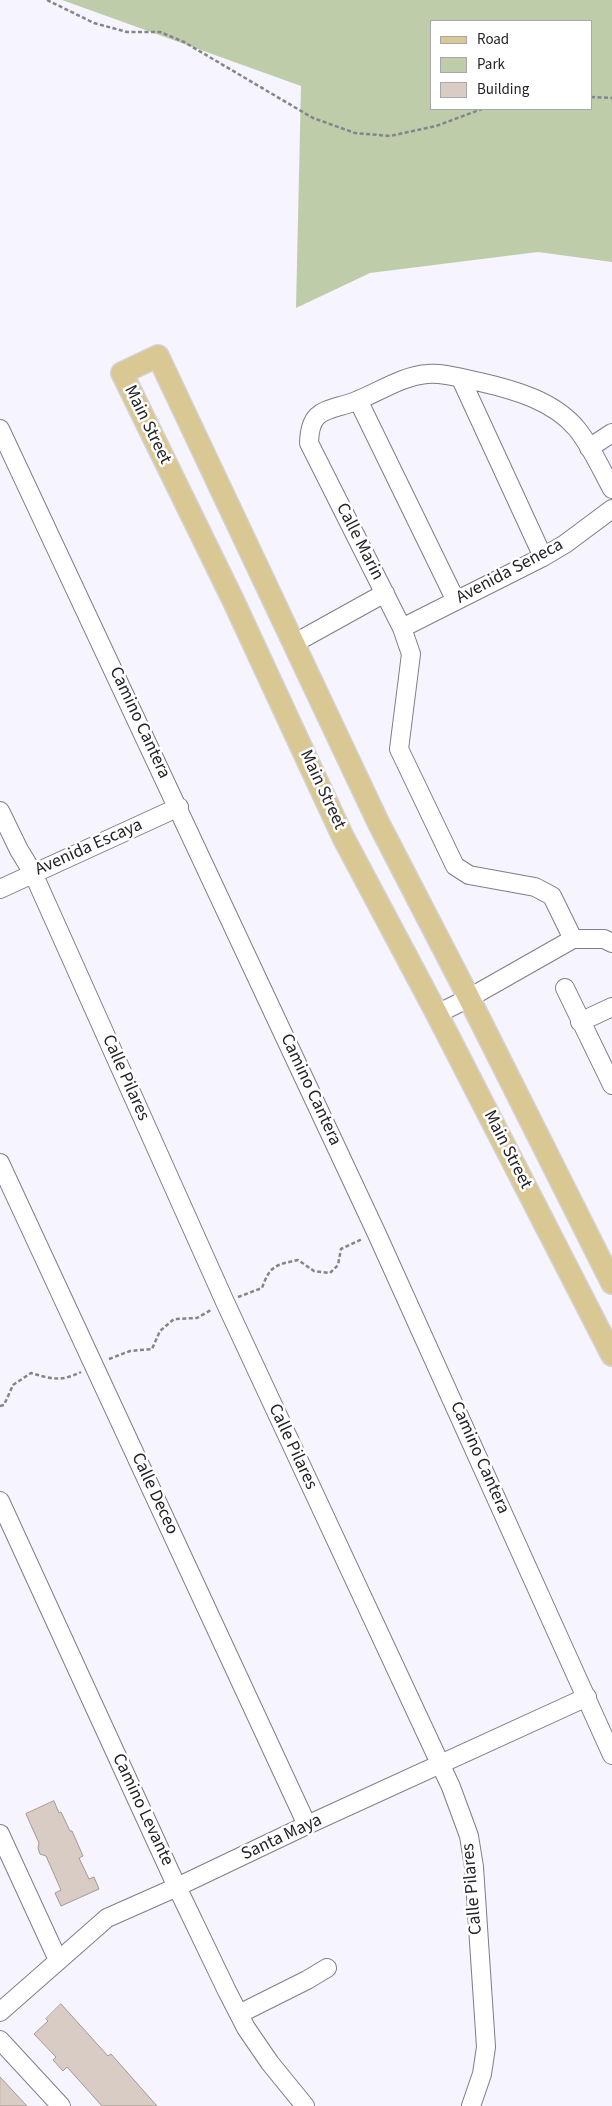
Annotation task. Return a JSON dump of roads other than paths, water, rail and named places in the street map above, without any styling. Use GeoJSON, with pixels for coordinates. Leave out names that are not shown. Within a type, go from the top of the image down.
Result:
{"type":"FeatureCollection","features":[{"type":"Feature","properties":{"kind":"main road","name":"Main Street"},"geometry":{"type":"LineString","coordinates":[[612,1283],[378,822],[158,356],[122,372],[233,600],[343,837],[437,1014],[612,1355]]}},
{"type":"Feature","properties":{"kind":"street","name":"Calle Marin"},"geometry":{"type":"LineString","coordinates":[[573,939],[552,896],[535,887],[469,875],[455,866],[399,749],[411,654],[402,628],[385,593],[308,443],[309,426],[317,414],[358,400],[407,378],[428,374],[461,379],[525,394],[563,415],[578,430],[612,488]]}},
{"type":"Feature","properties":{"kind":"street"},"geometry":{"type":"LineString","coordinates":[[461,379],[543,557]]}},
{"type":"Feature","properties":{"kind":"street"},"geometry":{"type":"LineString","coordinates":[[358,400],[456,602]]}},
{"type":"Feature","properties":{"kind":"street","name":"Camino Cantera"},"geometry":{"type":"LineString","coordinates":[[0,429],[179,807],[376,1232],[612,1755]]}},
{"type":"Feature","properties":{"kind":"street"},"geometry":{"type":"LineString","coordinates":[[589,448],[612,433]]}},
{"type":"Feature","properties":{"kind":"street","name":"Avenida Seneca"},"geometry":{"type":"LineString","coordinates":[[402,628],[543,557],[565,544],[612,509]]}},
{"type":"Feature","properties":{"kind":"street"},"geometry":{"type":"LineString","coordinates":[[293,644],[385,593]]}},
{"type":"Feature","properties":{"kind":"street","name":"Avenida Escaya"},"geometry":{"type":"LineString","coordinates":[[0,890],[33,873],[179,807]]}},
{"type":"Feature","properties":{"kind":"street","name":"Calle Pilares"},"geometry":{"type":"LineString","coordinates":[[0,811],[19,850],[33,873],[225,1302],[451,1787],[469,1836],[474,1867],[486,2047],[482,2074],[471,2106]]}},
{"type":"Feature","properties":{"kind":"street"},"geometry":{"type":"LineString","coordinates":[[437,1014],[573,939],[604,939],[612,943]]}},
{"type":"Feature","properties":{"kind":"street"},"geometry":{"type":"LineString","coordinates":[[565,988],[612,1085]]}},
{"type":"Feature","properties":{"kind":"street"},"geometry":{"type":"LineString","coordinates":[[580,1022],[612,1007]]}},
{"type":"Feature","properties":{"kind":"street","name":"Calle Deceo"},"geometry":{"type":"LineString","coordinates":[[0,1163],[307,1825]]}},
{"type":"Feature","properties":{"kind":"street","name":"Camino Levante"},"geometry":{"type":"LineString","coordinates":[[0,1501],[177,1887],[239,2014],[270,2063],[305,2106]]}},
{"type":"Feature","properties":{"kind":"street","name":"Santa Maya"},"geometry":{"type":"LineString","coordinates":[[0,2012],[106,1918],[177,1887],[586,1697]]}},
{"type":"Feature","properties":{"kind":"street"},"geometry":{"type":"LineString","coordinates":[[0,1834],[58,1960]]}},
{"type":"Feature","properties":{"kind":"street"},"geometry":{"type":"LineString","coordinates":[[239,2014],[307,1980],[326,1968]]}},
{"type":"Feature","properties":{"kind":"street"},"geometry":{"type":"LineString","coordinates":[[0,2040],[61,2106]]}}]}
